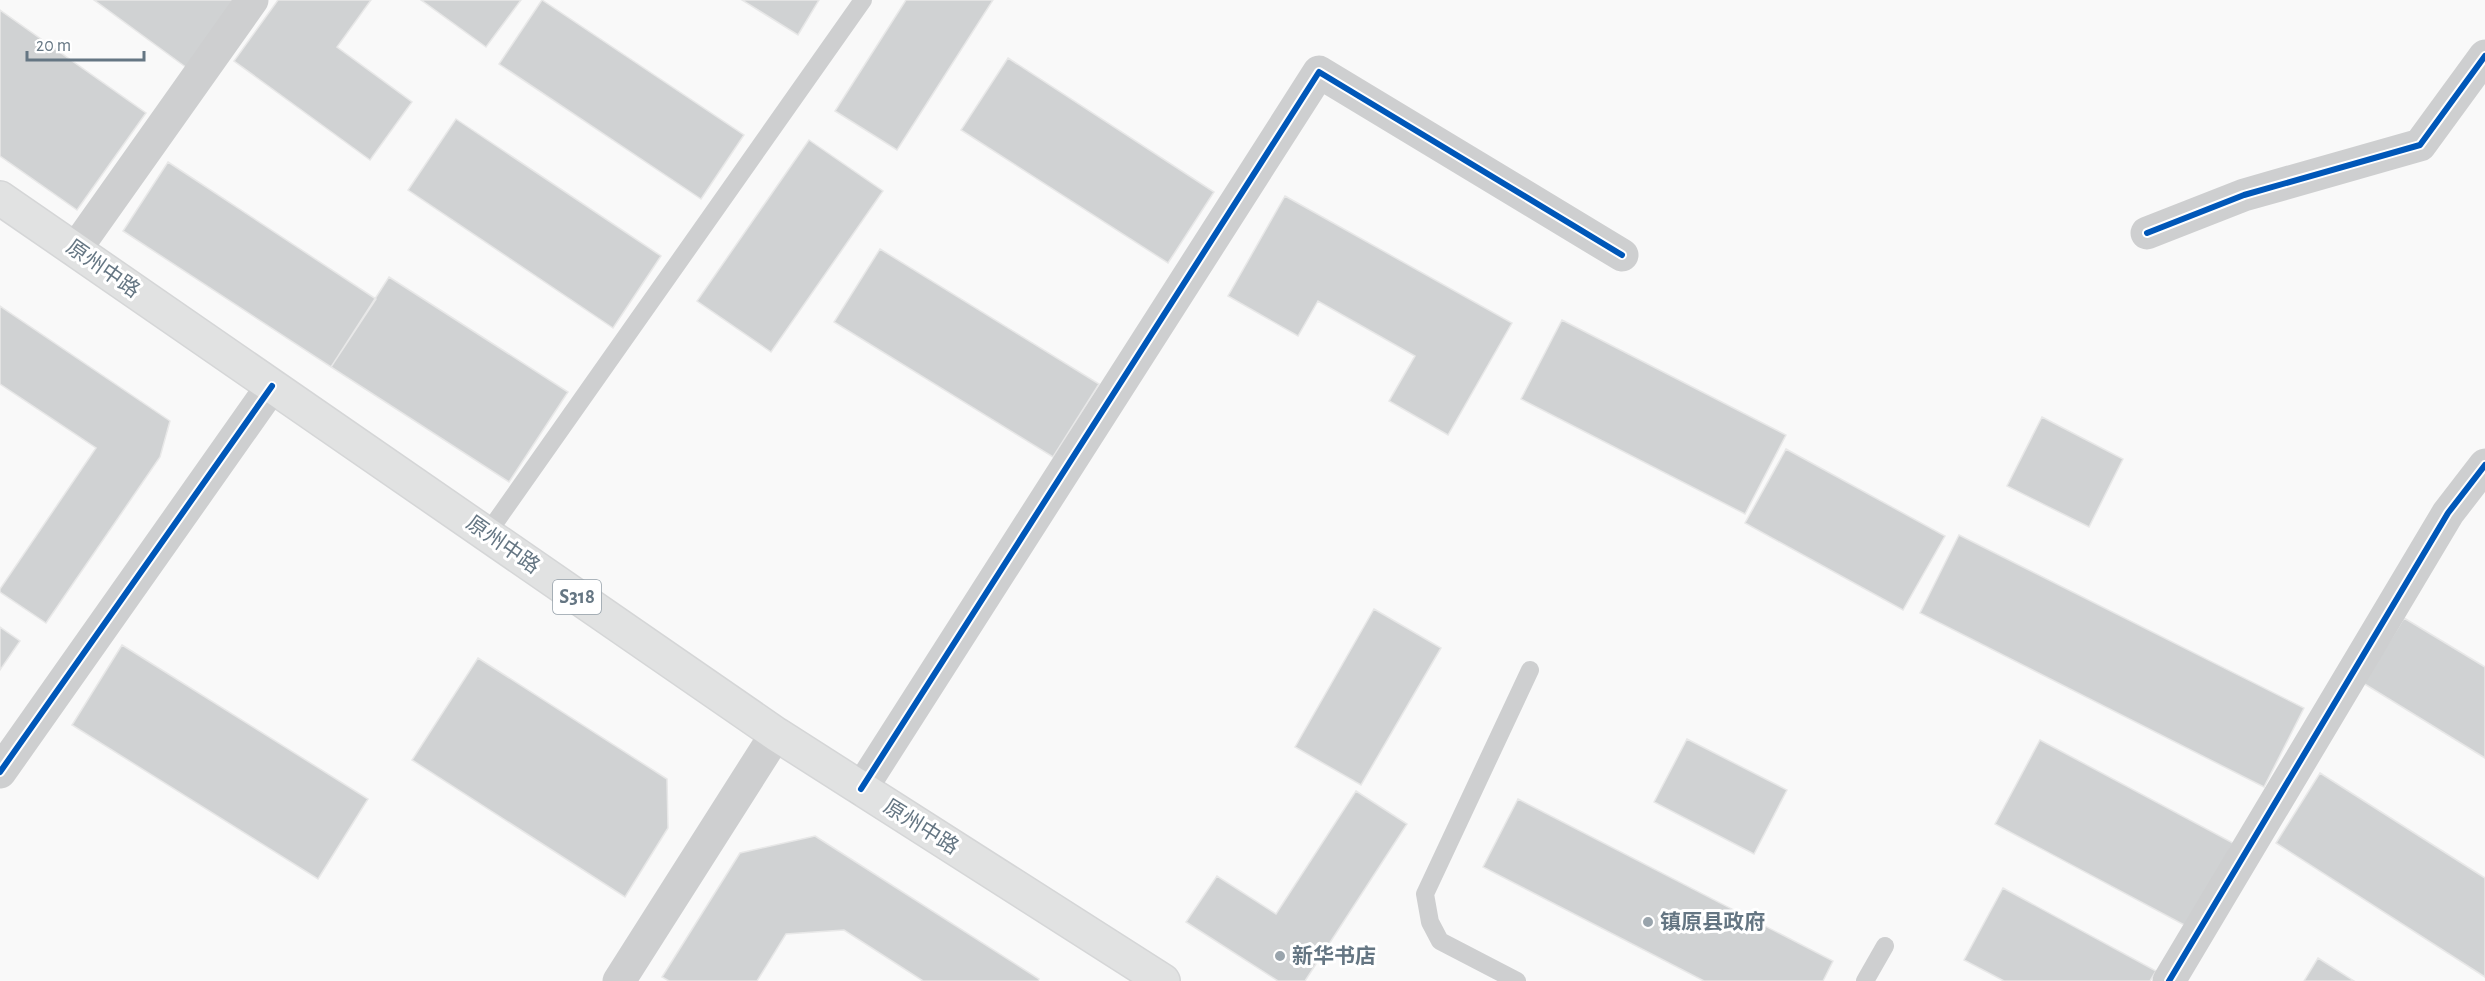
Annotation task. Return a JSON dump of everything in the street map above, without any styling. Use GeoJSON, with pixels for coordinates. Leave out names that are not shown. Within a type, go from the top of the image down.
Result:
{"type":"FeatureCollection","features":[{"type":"Feature","properties":{"kind":"main road","name":"原州中路"},"geometry":{"type":"LineString","coordinates":[[0,198],[776,734],[1163,981]]}},
{"type":"Feature","properties":{"kind":"street"},"geometry":{"type":"LineString","coordinates":[[75,250],[252,0]]}},
{"type":"Feature","properties":{"kind":"street"},"geometry":{"type":"LineString","coordinates":[[2147,233],[2244,195],[2420,145],[2485,56]]}},
{"type":"Feature","properties":{"kind":"street"},"geometry":{"type":"LineString","coordinates":[[861,789],[1319,72],[1622,255]]}},
{"type":"Feature","properties":{"kind":"street"},"geometry":{"type":"LineString","coordinates":[[0,772],[272,386]]}},
{"type":"Feature","properties":{"kind":"street"},"geometry":{"type":"LineString","coordinates":[[2169,981],[2448,513],[2485,465]]}},
{"type":"Feature","properties":{"kind":"street"},"geometry":{"type":"LineString","coordinates":[[619,981],[776,734]]}},
{"type":"Feature","properties":{"kind":"lane"},"geometry":{"type":"LineString","coordinates":[[487,534],[863,0]]}},
{"type":"Feature","properties":{"kind":"lane"},"geometry":{"type":"LineString","coordinates":[[1517,981],[1440,941],[1430,922],[1425,894],[1530,670]]}},
{"type":"Feature","properties":{"kind":"lane"},"geometry":{"type":"LineString","coordinates":[[1865,981],[1885,946]]}},
{"type":"Feature","properties":{"kind":"building"},"geometry":{"type":"Polygon","coordinates":[[[94,0],[236,0],[187,68],[94,0]]]}},
{"type":"Feature","properties":{"kind":"building"},"geometry":{"type":"Polygon","coordinates":[[[278,0],[371,0],[337,47],[412,102],[370,160],[234,61],[278,0]]]}},
{"type":"Feature","properties":{"kind":"building"},"geometry":{"type":"Polygon","coordinates":[[[421,0],[521,0],[486,47],[421,0]]]}},
{"type":"Feature","properties":{"kind":"building"},"geometry":{"type":"Polygon","coordinates":[[[542,0],[744,135],[701,199],[499,64],[542,0]]]}},
{"type":"Feature","properties":{"kind":"building"},"geometry":{"type":"Polygon","coordinates":[[[742,0],[819,0],[798,35],[742,0]]]}},
{"type":"Feature","properties":{"kind":"building"},"geometry":{"type":"Polygon","coordinates":[[[906,0],[993,0],[897,150],[835,111],[906,0]]]}},
{"type":"Feature","properties":{"kind":"building"},"geometry":{"type":"Polygon","coordinates":[[[0,10],[146,113],[77,210],[0,156],[0,10]]]}},
{"type":"Feature","properties":{"kind":"building"},"geometry":{"type":"Polygon","coordinates":[[[1008,58],[1214,192],[1168,263],[961,130],[1008,58]]]}},
{"type":"Feature","properties":{"kind":"building"},"geometry":{"type":"Polygon","coordinates":[[[456,119],[661,256],[613,328],[408,190],[456,119]]]}},
{"type":"Feature","properties":{"kind":"building"},"geometry":{"type":"Polygon","coordinates":[[[809,140],[883,191],[771,352],[697,301],[809,140]]]}},
{"type":"Feature","properties":{"kind":"building"},"geometry":{"type":"Polygon","coordinates":[[[168,162],[376,299],[331,367],[123,231],[168,162]]]}},
{"type":"Feature","properties":{"kind":"building"},"geometry":{"type":"Polygon","coordinates":[[[1285,196],[1512,323],[1448,435],[1389,401],[1415,356],[1318,301],[1298,336],[1228,296],[1285,196]]]}},
{"type":"Feature","properties":{"kind":"building"},"geometry":{"type":"Polygon","coordinates":[[[880,249],[1099,384],[1053,457],[834,322],[880,249]]]}},
{"type":"Feature","properties":{"kind":"building"},"geometry":{"type":"Polygon","coordinates":[[[389,277],[568,392],[509,482],[331,367],[389,277]]]}},
{"type":"Feature","properties":{"kind":"building"},"geometry":{"type":"Polygon","coordinates":[[[0,306],[170,421],[160,457],[46,623],[0,592],[0,589],[96,448],[0,384],[0,306]]]}},
{"type":"Feature","properties":{"kind":"building"},"geometry":{"type":"Polygon","coordinates":[[[1562,320],[1786,435],[1745,514],[1521,399],[1562,320]]]}},
{"type":"Feature","properties":{"kind":"building"},"geometry":{"type":"Polygon","coordinates":[[[2042,417],[2123,459],[2089,527],[2007,486],[2042,417]]]}},
{"type":"Feature","properties":{"kind":"building"},"geometry":{"type":"Polygon","coordinates":[[[1786,449],[1945,536],[1903,610],[1745,523],[1786,449]]]}},
{"type":"Feature","properties":{"kind":"building"},"geometry":{"type":"Polygon","coordinates":[[[1959,535],[2304,708],[2264,787],[1920,613],[1959,535]]]}},
{"type":"Feature","properties":{"kind":"building"},"geometry":{"type":"Polygon","coordinates":[[[1374,609],[1441,648],[1361,785],[1295,747],[1374,609]]]}},
{"type":"Feature","properties":{"kind":"building"},"geometry":{"type":"Polygon","coordinates":[[[2404,618],[2485,667],[2485,758],[2363,683],[2404,618]]]}},
{"type":"Feature","properties":{"kind":"building"},"geometry":{"type":"Polygon","coordinates":[[[0,627],[20,641],[0,670],[0,627]]]}},
{"type":"Feature","properties":{"kind":"building"},"geometry":{"type":"Polygon","coordinates":[[[122,645],[368,799],[318,879],[72,725],[122,645]]]}},
{"type":"Feature","properties":{"kind":"building"},"geometry":{"type":"Polygon","coordinates":[[[478,658],[667,779],[668,828],[625,897],[412,760],[478,658]]]}},
{"type":"Feature","properties":{"kind":"building"},"geometry":{"type":"Polygon","coordinates":[[[1687,739],[1787,790],[1754,854],[1654,802],[1687,739]]]}},
{"type":"Feature","properties":{"kind":"building"},"geometry":{"type":"Polygon","coordinates":[[[2040,740],[2233,843],[2188,927],[1995,824],[2040,740]]]}},
{"type":"Feature","properties":{"kind":"building"},"geometry":{"type":"Polygon","coordinates":[[[2320,773],[2485,878],[2485,977],[2276,843],[2320,773]]]}},
{"type":"Feature","properties":{"kind":"building"},"geometry":{"type":"Polygon","coordinates":[[[1356,791],[1407,824],[1305,981],[1278,981],[1186,922],[1217,876],[1276,914],[1356,791]]]}},
{"type":"Feature","properties":{"kind":"building"},"geometry":{"type":"Polygon","coordinates":[[[1518,799],[1833,961],[1823,981],[1704,981],[1483,867],[1518,799]]]}},
{"type":"Feature","properties":{"kind":"building"},"geometry":{"type":"Polygon","coordinates":[[[815,836],[1039,979],[1038,981],[923,981],[844,930],[786,934],[757,981],[669,981],[662,977],[740,853],[815,836]]]}},
{"type":"Feature","properties":{"kind":"building"},"geometry":{"type":"Polygon","coordinates":[[[2003,888],[2156,971],[2150,981],[2004,981],[1964,960],[2003,888]]]}},
{"type":"Feature","properties":{"kind":"building"},"geometry":{"type":"Polygon","coordinates":[[[2318,958],[2354,981],[2304,981],[2318,958]]]}},
{"type":"Feature","properties":{"kind":"cycle path"},"geometry":{"type":"LineString","coordinates":[[2147,233],[2244,195],[2420,145],[2485,56]]}},
{"type":"Feature","properties":{"kind":"cycle path"},"geometry":{"type":"LineString","coordinates":[[861,789],[1319,72],[1622,255]]}},
{"type":"Feature","properties":{"kind":"cycle path"},"geometry":{"type":"LineString","coordinates":[[0,772],[272,386]]}},
{"type":"Feature","properties":{"kind":"cycle path"},"geometry":{"type":"LineString","coordinates":[[2169,981],[2448,513],[2485,465]]}},
{"type":"Feature","properties":{"kind":"place","name":"镇原县政府"},"geometry":{"type":"Point","coordinates":[1648,922]}},
{"type":"Feature","properties":{"kind":"place","name":"新华书店"},"geometry":{"type":"Point","coordinates":[1280,956]}}]}
